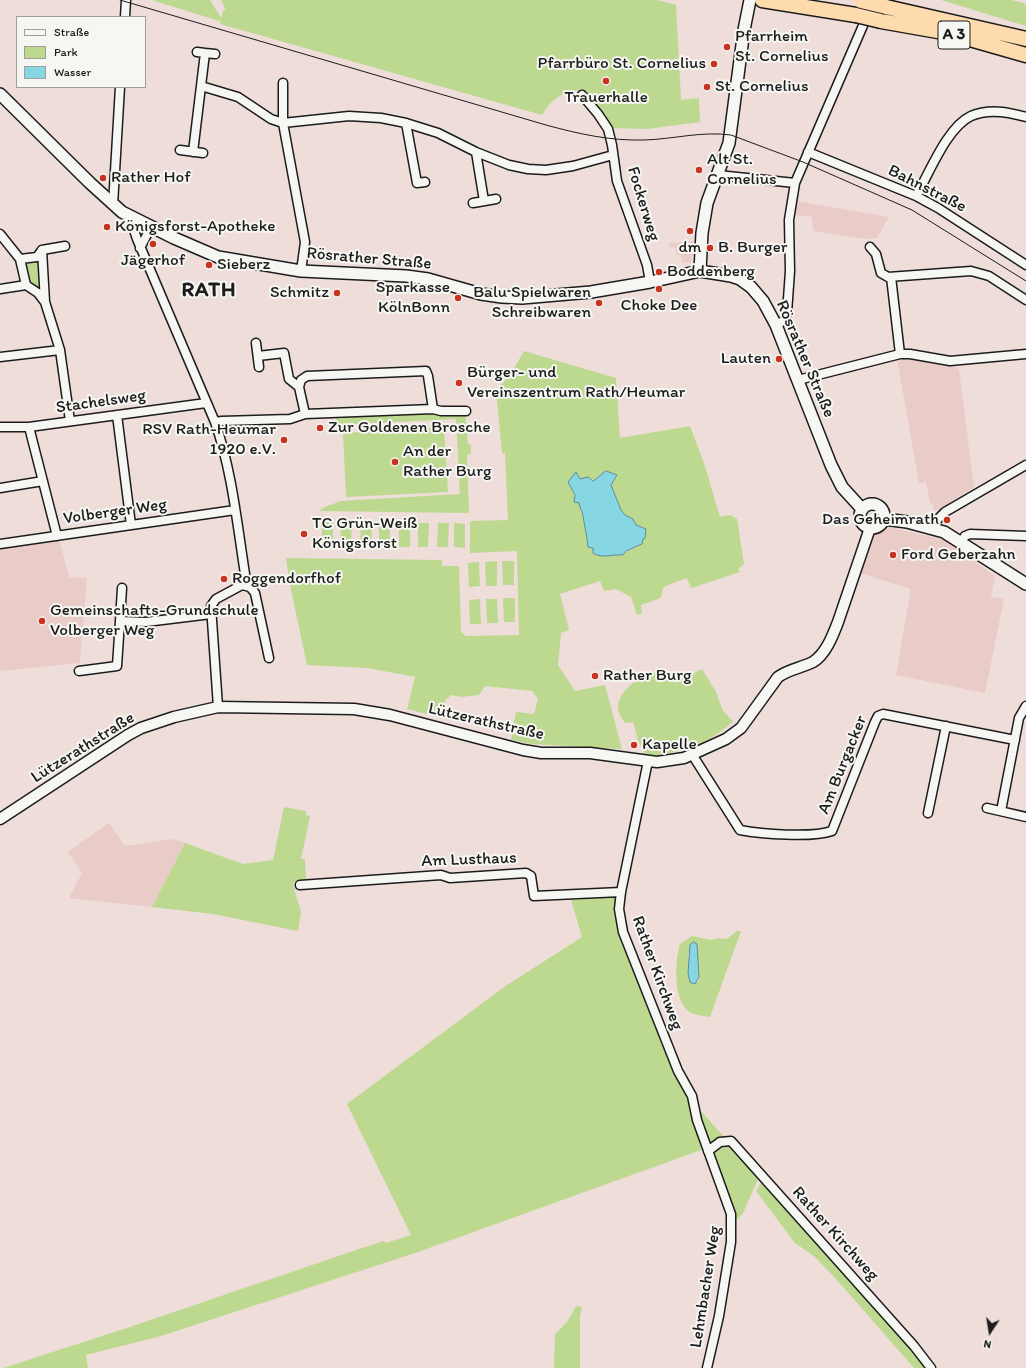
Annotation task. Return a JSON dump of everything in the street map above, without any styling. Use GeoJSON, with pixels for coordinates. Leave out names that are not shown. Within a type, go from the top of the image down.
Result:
{"type":"FeatureCollection","features":[{"type":"Feature","properties":{"kind":"highway","name":"A 3"},"geometry":{"type":"LineString","coordinates":[[763,0],[856,15],[949,33],[1026,55]]}},
{"type":"Feature","properties":{"kind":"highway","name":"A 3"},"geometry":{"type":"LineString","coordinates":[[864,0],[886,7],[1026,39]]}},
{"type":"Feature","properties":{"kind":"main road"},"geometry":{"type":"LineString","coordinates":[[700,271],[702,232],[707,203],[729,143],[744,30],[750,0]]}},
{"type":"Feature","properties":{"kind":"main road","name":"Rösrather Straße"},"geometry":{"type":"LineString","coordinates":[[0,94],[113,205],[151,227],[218,257],[301,271],[406,276],[428,279],[481,294],[515,298],[590,292],[650,282],[700,271],[731,276],[746,283],[763,301],[776,325],[829,460],[842,487],[862,509]]}},
{"type":"Feature","properties":{"kind":"main road"},"geometry":{"type":"LineString","coordinates":[[876,504],[882,508],[884,519],[877,528],[870,528],[861,521],[862,509],[868,505],[876,504]]}},
{"type":"Feature","properties":{"kind":"main road"},"geometry":{"type":"LineString","coordinates":[[884,519],[933,528],[944,532],[1026,584]]}},
{"type":"Feature","properties":{"kind":"street"},"geometry":{"type":"LineString","coordinates":[[125,16],[126,0]]}},
{"type":"Feature","properties":{"kind":"street"},"geometry":{"type":"LineString","coordinates":[[776,325],[785,320],[787,313],[790,271],[790,220],[796,183],[864,0]]}},
{"type":"Feature","properties":{"kind":"street"},"geometry":{"type":"LineString","coordinates":[[193,152],[201,86],[201,52],[215,54]]}},
{"type":"Feature","properties":{"kind":"street"},"geometry":{"type":"LineString","coordinates":[[283,83],[283,123],[305,242],[301,271]]}},
{"type":"Feature","properties":{"kind":"street"},"geometry":{"type":"LineString","coordinates":[[201,86],[238,97],[271,119],[283,123],[349,116],[381,118],[406,123],[438,133],[476,152],[510,165],[546,170],[572,166],[613,155]]}},
{"type":"Feature","properties":{"kind":"street"},"geometry":{"type":"LineString","coordinates":[[113,205],[120,88]]}},
{"type":"Feature","properties":{"kind":"street","name":"Fockerweg"},"geometry":{"type":"LineString","coordinates":[[582,96],[598,114],[608,129],[617,181],[646,265],[650,282]]}},
{"type":"Feature","properties":{"kind":"street"},"geometry":{"type":"LineString","coordinates":[[916,196],[949,137],[960,124],[971,116],[986,112],[1001,112],[1026,117]]}},
{"type":"Feature","properties":{"kind":"street"},"geometry":{"type":"LineString","coordinates":[[406,123],[417,184],[425,182]]}},
{"type":"Feature","properties":{"kind":"street"},"geometry":{"type":"LineString","coordinates":[[180,150],[203,153]]}},
{"type":"Feature","properties":{"kind":"street"},"geometry":{"type":"LineString","coordinates":[[476,152],[484,201]]}},
{"type":"Feature","properties":{"kind":"street","name":"Bahnstraße"},"geometry":{"type":"LineString","coordinates":[[808,152],[916,196],[938,208],[1026,265]]}},
{"type":"Feature","properties":{"kind":"street"},"geometry":{"type":"LineString","coordinates":[[718,175],[796,183]]}},
{"type":"Feature","properties":{"kind":"street"},"geometry":{"type":"LineString","coordinates":[[473,203],[496,199]]}},
{"type":"Feature","properties":{"kind":"street"},"geometry":{"type":"LineString","coordinates":[[136,219],[134,230],[140,248],[215,422],[222,446],[235,510],[245,574],[242,585]]}},
{"type":"Feature","properties":{"kind":"street"},"geometry":{"type":"LineString","coordinates":[[140,248],[151,227]]}},
{"type":"Feature","properties":{"kind":"street"},"geometry":{"type":"LineString","coordinates":[[0,234],[20,260],[26,286],[45,302]]}},
{"type":"Feature","properties":{"kind":"street"},"geometry":{"type":"LineString","coordinates":[[20,260],[37,257],[42,250],[65,246]]}},
{"type":"Feature","properties":{"kind":"street"},"geometry":{"type":"LineString","coordinates":[[870,247],[876,254],[881,273],[891,277],[971,271],[989,276],[1026,300]]}},
{"type":"Feature","properties":{"kind":"street"},"geometry":{"type":"LineString","coordinates":[[42,250],[45,302],[60,350],[70,421]]}},
{"type":"Feature","properties":{"kind":"street"},"geometry":{"type":"LineString","coordinates":[[891,277],[900,354]]}},
{"type":"Feature","properties":{"kind":"street"},"geometry":{"type":"LineString","coordinates":[[0,289],[26,286]]}},
{"type":"Feature","properties":{"kind":"street"},"geometry":{"type":"LineString","coordinates":[[256,343],[259,367]]}},
{"type":"Feature","properties":{"kind":"street"},"geometry":{"type":"LineString","coordinates":[[0,357],[60,350]]}},
{"type":"Feature","properties":{"kind":"street"},"geometry":{"type":"LineString","coordinates":[[258,356],[284,353],[289,379],[299,387]]}},
{"type":"Feature","properties":{"kind":"street"},"geometry":{"type":"LineString","coordinates":[[798,380],[900,354],[910,354],[950,361],[1026,354]]}},
{"type":"Feature","properties":{"kind":"street"},"geometry":{"type":"LineString","coordinates":[[305,414],[299,387],[301,380],[307,376],[401,373],[419,370],[426,371],[428,376],[433,409]]}},
{"type":"Feature","properties":{"kind":"street","name":"Stachelsweg"},"geometry":{"type":"LineString","coordinates":[[0,427],[29,426],[206,403]]}},
{"type":"Feature","properties":{"kind":"street"},"geometry":{"type":"LineString","coordinates":[[215,422],[290,419],[305,414],[433,409],[441,411],[466,411]]}},
{"type":"Feature","properties":{"kind":"street"},"geometry":{"type":"LineString","coordinates":[[117,415],[131,525]]}},
{"type":"Feature","properties":{"kind":"street"},"geometry":{"type":"LineString","coordinates":[[29,426],[57,536]]}},
{"type":"Feature","properties":{"kind":"street"},"geometry":{"type":"LineString","coordinates":[[933,528],[935,522],[945,512],[1026,464]]}},
{"type":"Feature","properties":{"kind":"street"},"geometry":{"type":"LineString","coordinates":[[0,488],[44,481]]}},
{"type":"Feature","properties":{"kind":"street","name":"Volberger Weg"},"geometry":{"type":"LineString","coordinates":[[0,544],[235,510]]}},
{"type":"Feature","properties":{"kind":"street","name":"Lützerathstraße"},"geometry":{"type":"LineString","coordinates":[[0,819],[141,728],[174,717],[218,707],[364,710],[390,715],[523,750],[540,753],[590,753],[666,762],[694,754],[726,739],[741,728],[768,690],[782,674],[813,661],[820,655],[836,628],[870,528]]}},
{"type":"Feature","properties":{"kind":"street"},"geometry":{"type":"LineString","coordinates":[[961,542],[965,536],[970,534],[1026,536]]}},
{"type":"Feature","properties":{"kind":"street"},"geometry":{"type":"LineString","coordinates":[[218,707],[211,614],[211,606],[216,599],[242,585],[250,587],[255,594],[268,658]]}},
{"type":"Feature","properties":{"kind":"street"},"geometry":{"type":"LineString","coordinates":[[79,671],[117,666],[122,588]]}},
{"type":"Feature","properties":{"kind":"street"},"geometry":{"type":"LineString","coordinates":[[120,621],[146,622],[211,614]]}},
{"type":"Feature","properties":{"kind":"street"},"geometry":{"type":"LineString","coordinates":[[1001,811],[1019,718],[1026,706]]}},
{"type":"Feature","properties":{"kind":"street","name":"Am Burgacker"},"geometry":{"type":"LineString","coordinates":[[694,754],[694,759],[740,830],[751,832],[827,833],[832,831],[878,716],[890,714],[1015,740]]}},
{"type":"Feature","properties":{"kind":"street"},"geometry":{"type":"LineString","coordinates":[[928,813],[946,726]]}},
{"type":"Feature","properties":{"kind":"street","name":"Rather Kirchweg"},"geometry":{"type":"LineString","coordinates":[[648,761],[621,892],[619,909],[623,932],[678,1071],[692,1096],[697,1120]]}},
{"type":"Feature","properties":{"kind":"street"},"geometry":{"type":"LineString","coordinates":[[987,808],[1026,817]]}},
{"type":"Feature","properties":{"kind":"street","name":"Am Lusthaus"},"geometry":{"type":"LineString","coordinates":[[300,886],[440,876],[450,878],[526,874],[532,876],[534,896],[621,892]]}},
{"type":"Feature","properties":{"kind":"street","name":"Lehmbacher Weg"},"geometry":{"type":"LineString","coordinates":[[697,1120],[731,1214],[732,1229],[719,1316],[707,1368]]}},
{"type":"Feature","properties":{"kind":"street","name":"Rather Kirchweg"},"geometry":{"type":"LineString","coordinates":[[708,1151],[712,1146],[720,1142],[731,1141],[904,1334],[932,1368]]}},
{"type":"Feature","properties":{"kind":"shaded area"},"geometry":{"type":"Polygon","coordinates":[[[797,201],[889,217],[877,238],[866,239],[813,231],[812,217],[794,215],[797,201]]]}},
{"type":"Feature","properties":{"kind":"shaded area"},"geometry":{"type":"Polygon","coordinates":[[[694,241],[691,263],[682,262],[680,255],[676,255],[676,248],[669,247],[670,243],[694,241]]]}},
{"type":"Feature","properties":{"kind":"shaded area"},"geometry":{"type":"Polygon","coordinates":[[[907,358],[957,367],[959,370],[974,487],[951,501],[945,509],[934,510],[932,503],[930,503],[926,482],[919,483],[897,359],[907,358]]]}},
{"type":"Feature","properties":{"kind":"shaded area"},"geometry":{"type":"Polygon","coordinates":[[[889,527],[944,540],[995,576],[991,597],[1004,599],[985,693],[896,675],[911,589],[860,573],[872,536],[879,530],[889,527]]]}},
{"type":"Feature","properties":{"kind":"shaded area","name":"Gemeinschafts-Grundschule Volberger Weg"},"geometry":{"type":"Polygon","coordinates":[[[59,538],[69,577],[87,578],[80,663],[0,671],[0,547],[59,538]]]}},
{"type":"Feature","properties":{"kind":"shaded area"},"geometry":{"type":"Polygon","coordinates":[[[109,823],[125,846],[173,839],[185,843],[152,907],[69,898],[82,873],[68,852],[109,823]]]}},
{"type":"Feature","properties":{"kind":"green space"},"geometry":{"type":"Polygon","coordinates":[[[152,0],[210,0],[221,18],[224,9],[226,10],[221,0],[657,0],[676,5],[681,100],[699,98],[700,122],[647,129],[610,128],[588,94],[581,89],[568,92],[558,97],[550,104],[542,115],[220,24],[221,19],[219,21],[152,0]]]}},
{"type":"Feature","properties":{"kind":"green space"},"geometry":{"type":"Polygon","coordinates":[[[941,0],[1012,0],[1026,4],[1026,26],[941,0]]]}},
{"type":"Feature","properties":{"kind":"green space"},"geometry":{"type":"Polygon","coordinates":[[[40,262],[41,292],[28,280],[25,263],[40,262]]]}},
{"type":"Feature","properties":{"kind":"green space"},"geometry":{"type":"Polygon","coordinates":[[[524,351],[616,378],[620,438],[690,426],[705,466],[720,517],[730,515],[737,519],[744,564],[738,569],[740,572],[691,588],[687,578],[668,585],[663,588],[661,597],[641,605],[642,613],[637,615],[631,597],[616,589],[604,591],[600,581],[560,594],[569,630],[561,633],[558,665],[575,691],[605,685],[622,749],[532,744],[511,740],[516,712],[534,714],[538,699],[532,691],[485,686],[479,695],[461,697],[452,695],[446,700],[444,705],[446,710],[452,715],[451,720],[407,709],[415,677],[368,668],[307,665],[290,585],[286,558],[442,560],[442,566],[459,566],[461,632],[466,636],[519,635],[517,551],[470,553],[470,521],[508,520],[505,453],[502,453],[496,391],[512,372],[524,351]],[[606,471],[593,481],[573,477],[568,482],[575,496],[575,502],[579,502],[586,529],[588,546],[593,548],[599,555],[623,555],[642,544],[646,529],[636,525],[633,519],[625,515],[621,510],[611,485],[617,475],[606,471]]]}},
{"type":"Feature","properties":{"kind":"green space"},"geometry":{"type":"Polygon","coordinates":[[[465,411],[468,444],[471,445],[471,454],[467,455],[469,513],[318,511],[341,501],[460,494],[456,419],[336,425],[336,418],[465,411]]]}},
{"type":"Feature","properties":{"kind":"green space","name":"An der Rather Burg"},"geometry":{"type":"Polygon","coordinates":[[[444,427],[448,492],[346,497],[343,433],[444,427]]]}},
{"type":"Feature","properties":{"kind":"green space"},"geometry":{"type":"Polygon","coordinates":[[[322,521],[333,521],[333,546],[322,545],[322,521]]]}},
{"type":"Feature","properties":{"kind":"green space"},"geometry":{"type":"Polygon","coordinates":[[[341,522],[352,522],[351,546],[340,546],[341,522]]]}},
{"type":"Feature","properties":{"kind":"green space"},"geometry":{"type":"Polygon","coordinates":[[[361,522],[372,522],[371,546],[360,546],[361,522]]]}},
{"type":"Feature","properties":{"kind":"green space"},"geometry":{"type":"Polygon","coordinates":[[[379,522],[390,522],[390,547],[379,546],[379,522]]]}},
{"type":"Feature","properties":{"kind":"green space"},"geometry":{"type":"Polygon","coordinates":[[[399,522],[410,523],[410,547],[399,547],[399,522]]]}},
{"type":"Feature","properties":{"kind":"green space"},"geometry":{"type":"Polygon","coordinates":[[[418,523],[429,523],[428,547],[418,547],[418,523]]]}},
{"type":"Feature","properties":{"kind":"green space"},"geometry":{"type":"Polygon","coordinates":[[[438,523],[449,523],[448,547],[437,547],[438,523]]]}},
{"type":"Feature","properties":{"kind":"green space"},"geometry":{"type":"Polygon","coordinates":[[[454,523],[465,524],[465,548],[454,547],[454,523]]]}},
{"type":"Feature","properties":{"kind":"green space"},"geometry":{"type":"Polygon","coordinates":[[[497,561],[497,586],[486,586],[485,562],[497,561]]]}},
{"type":"Feature","properties":{"kind":"green space"},"geometry":{"type":"Polygon","coordinates":[[[502,561],[514,561],[514,585],[503,585],[502,561]]]}},
{"type":"Feature","properties":{"kind":"green space"},"geometry":{"type":"Polygon","coordinates":[[[479,562],[480,586],[469,587],[468,563],[479,562]]]}},
{"type":"Feature","properties":{"kind":"green space"},"geometry":{"type":"Polygon","coordinates":[[[503,598],[515,598],[515,622],[504,622],[503,598]]]}},
{"type":"Feature","properties":{"kind":"green space"},"geometry":{"type":"Polygon","coordinates":[[[480,599],[481,624],[470,624],[469,600],[480,599]]]}},
{"type":"Feature","properties":{"kind":"green space"},"geometry":{"type":"Polygon","coordinates":[[[486,599],[497,599],[498,623],[487,623],[486,599]]]}},
{"type":"Feature","properties":{"kind":"green space"},"geometry":{"type":"Polygon","coordinates":[[[702,669],[716,692],[723,711],[733,721],[714,736],[692,746],[669,753],[646,757],[638,740],[633,722],[625,723],[619,712],[618,706],[624,692],[636,681],[652,673],[667,671],[675,683],[702,669]]]}},
{"type":"Feature","properties":{"kind":"green space"},"geometry":{"type":"Polygon","coordinates":[[[284,807],[306,811],[306,815],[310,816],[301,859],[305,859],[306,882],[294,882],[293,885],[301,912],[298,931],[213,914],[152,907],[185,843],[243,864],[273,860],[284,807]]]}},
{"type":"Feature","properties":{"kind":"green space"},"geometry":{"type":"Polygon","coordinates":[[[616,897],[617,924],[658,1030],[691,1103],[704,1149],[418,1252],[158,1337],[86,1355],[88,1368],[3,1368],[127,1328],[359,1249],[384,1241],[386,1243],[411,1235],[347,1104],[504,987],[582,937],[571,900],[616,897]]]}},
{"type":"Feature","properties":{"kind":"green space"},"geometry":{"type":"Polygon","coordinates":[[[737,931],[741,931],[710,1017],[692,1013],[682,1004],[677,988],[676,968],[680,944],[692,936],[711,940],[719,938],[727,939],[737,931]],[[691,943],[688,956],[695,984],[699,980],[691,943]]]}},
{"type":"Feature","properties":{"kind":"green space"},"geometry":{"type":"Polygon","coordinates":[[[700,1110],[725,1138],[709,1146],[697,1112],[700,1110]]]}},
{"type":"Feature","properties":{"kind":"green space"},"geometry":{"type":"Polygon","coordinates":[[[729,1145],[733,1147],[759,1177],[743,1213],[736,1221],[734,1221],[712,1157],[716,1146],[729,1145]]]}},
{"type":"Feature","properties":{"kind":"green space"},"geometry":{"type":"Polygon","coordinates":[[[762,1181],[913,1348],[928,1368],[914,1368],[837,1280],[815,1257],[795,1243],[756,1191],[762,1181]]]}},
{"type":"Feature","properties":{"kind":"green space"},"geometry":{"type":"Polygon","coordinates":[[[576,1306],[582,1307],[580,1316],[580,1368],[554,1368],[555,1334],[567,1322],[576,1306]]]}},
{"type":"Feature","properties":{"kind":"water"},"geometry":{"type":"Polygon","coordinates":[[[606,471],[617,475],[611,485],[621,510],[625,515],[633,519],[636,525],[646,529],[645,538],[643,539],[642,544],[626,551],[623,555],[600,556],[593,553],[593,548],[588,547],[583,513],[579,503],[574,502],[575,495],[568,482],[576,472],[580,479],[588,477],[593,481],[606,471]]]}},
{"type":"Feature","properties":{"kind":"water"},"geometry":{"type":"Polygon","coordinates":[[[694,942],[697,944],[699,977],[695,984],[690,982],[688,974],[690,945],[694,942]]]}},
{"type":"Feature","properties":{"kind":"tram line"},"geometry":{"type":"LineString","coordinates":[[120,0],[546,125],[583,134],[632,140],[709,134],[731,135],[803,162],[912,210],[1026,281]]}},
{"type":"Feature","properties":{"kind":"place","name":"Pfarrheim St. Cornelius"},"geometry":{"type":"Point","coordinates":[727,47]}},
{"type":"Feature","properties":{"kind":"place","name":"Pfarrbüro St. Cornelius"},"geometry":{"type":"Point","coordinates":[714,64]}},
{"type":"Feature","properties":{"kind":"place","name":"Trauerhalle"},"geometry":{"type":"Point","coordinates":[606,81]}},
{"type":"Feature","properties":{"kind":"place","name":"St. Cornelius"},"geometry":{"type":"Point","coordinates":[707,87]}},
{"type":"Feature","properties":{"kind":"place","name":"Alt St. Cornelius"},"geometry":{"type":"Point","coordinates":[699,170]}},
{"type":"Feature","properties":{"kind":"place","name":"Rather Hof"},"geometry":{"type":"Point","coordinates":[103,178]}},
{"type":"Feature","properties":{"kind":"place","name":"Königsforst-Apotheke"},"geometry":{"type":"Point","coordinates":[107,227]}},
{"type":"Feature","properties":{"kind":"place","name":"dm"},"geometry":{"type":"Point","coordinates":[690,231]}},
{"type":"Feature","properties":{"kind":"place","name":"Jägerhof"},"geometry":{"type":"Point","coordinates":[153,244]}},
{"type":"Feature","properties":{"kind":"place","name":"B. Burger"},"geometry":{"type":"Point","coordinates":[710,248]}},
{"type":"Feature","properties":{"kind":"place","name":"Sieberz"},"geometry":{"type":"Point","coordinates":[209,265]}},
{"type":"Feature","properties":{"kind":"place","name":"Boddenberg"},"geometry":{"type":"Point","coordinates":[659,272]}},
{"type":"Feature","properties":{"kind":"place","name":"Choke Dee"},"geometry":{"type":"Point","coordinates":[659,289]}},
{"type":"Feature","properties":{"kind":"place","name":"Schmitz"},"geometry":{"type":"Point","coordinates":[337,293]}},
{"type":"Feature","properties":{"kind":"place","name":"Sparkasse KölnBonn"},"geometry":{"type":"Point","coordinates":[458,298]}},
{"type":"Feature","properties":{"kind":"place","name":"Balu Spielwaren Schreibwaren"},"geometry":{"type":"Point","coordinates":[599,303]}},
{"type":"Feature","properties":{"kind":"place","name":"Lauten"},"geometry":{"type":"Point","coordinates":[779,359]}},
{"type":"Feature","properties":{"kind":"place","name":"Bürger- und Vereinszentrum Rath/Heumar"},"geometry":{"type":"Point","coordinates":[459,383]}},
{"type":"Feature","properties":{"kind":"place","name":"Zur Goldenen Brosche"},"geometry":{"type":"Point","coordinates":[320,428]}},
{"type":"Feature","properties":{"kind":"place","name":"RSV Rath-Heumar 1920 e.V."},"geometry":{"type":"Point","coordinates":[284,440]}},
{"type":"Feature","properties":{"kind":"place","name":"An der Rather Burg"},"geometry":{"type":"Point","coordinates":[395,462]}},
{"type":"Feature","properties":{"kind":"place","name":"Das Geheimrath"},"geometry":{"type":"Point","coordinates":[947,520]}},
{"type":"Feature","properties":{"kind":"place","name":"TC Grün-Weiß Königsforst"},"geometry":{"type":"Point","coordinates":[304,534]}},
{"type":"Feature","properties":{"kind":"place","name":"Ford Geberzahn"},"geometry":{"type":"Point","coordinates":[893,555]}},
{"type":"Feature","properties":{"kind":"place","name":"Roggendorfhof"},"geometry":{"type":"Point","coordinates":[224,579]}},
{"type":"Feature","properties":{"kind":"place","name":"Gemeinschafts-Grundschule Volberger Weg"},"geometry":{"type":"Point","coordinates":[42,621]}},
{"type":"Feature","properties":{"kind":"place","name":"Rather Burg"},"geometry":{"type":"Point","coordinates":[595,676]}},
{"type":"Feature","properties":{"kind":"place","name":"Kapelle"},"geometry":{"type":"Point","coordinates":[634,745]}},
{"type":"Feature","properties":{"kind":"district","name":"RATH"},"geometry":{"type":"Point","coordinates":[209,291]}}]}
